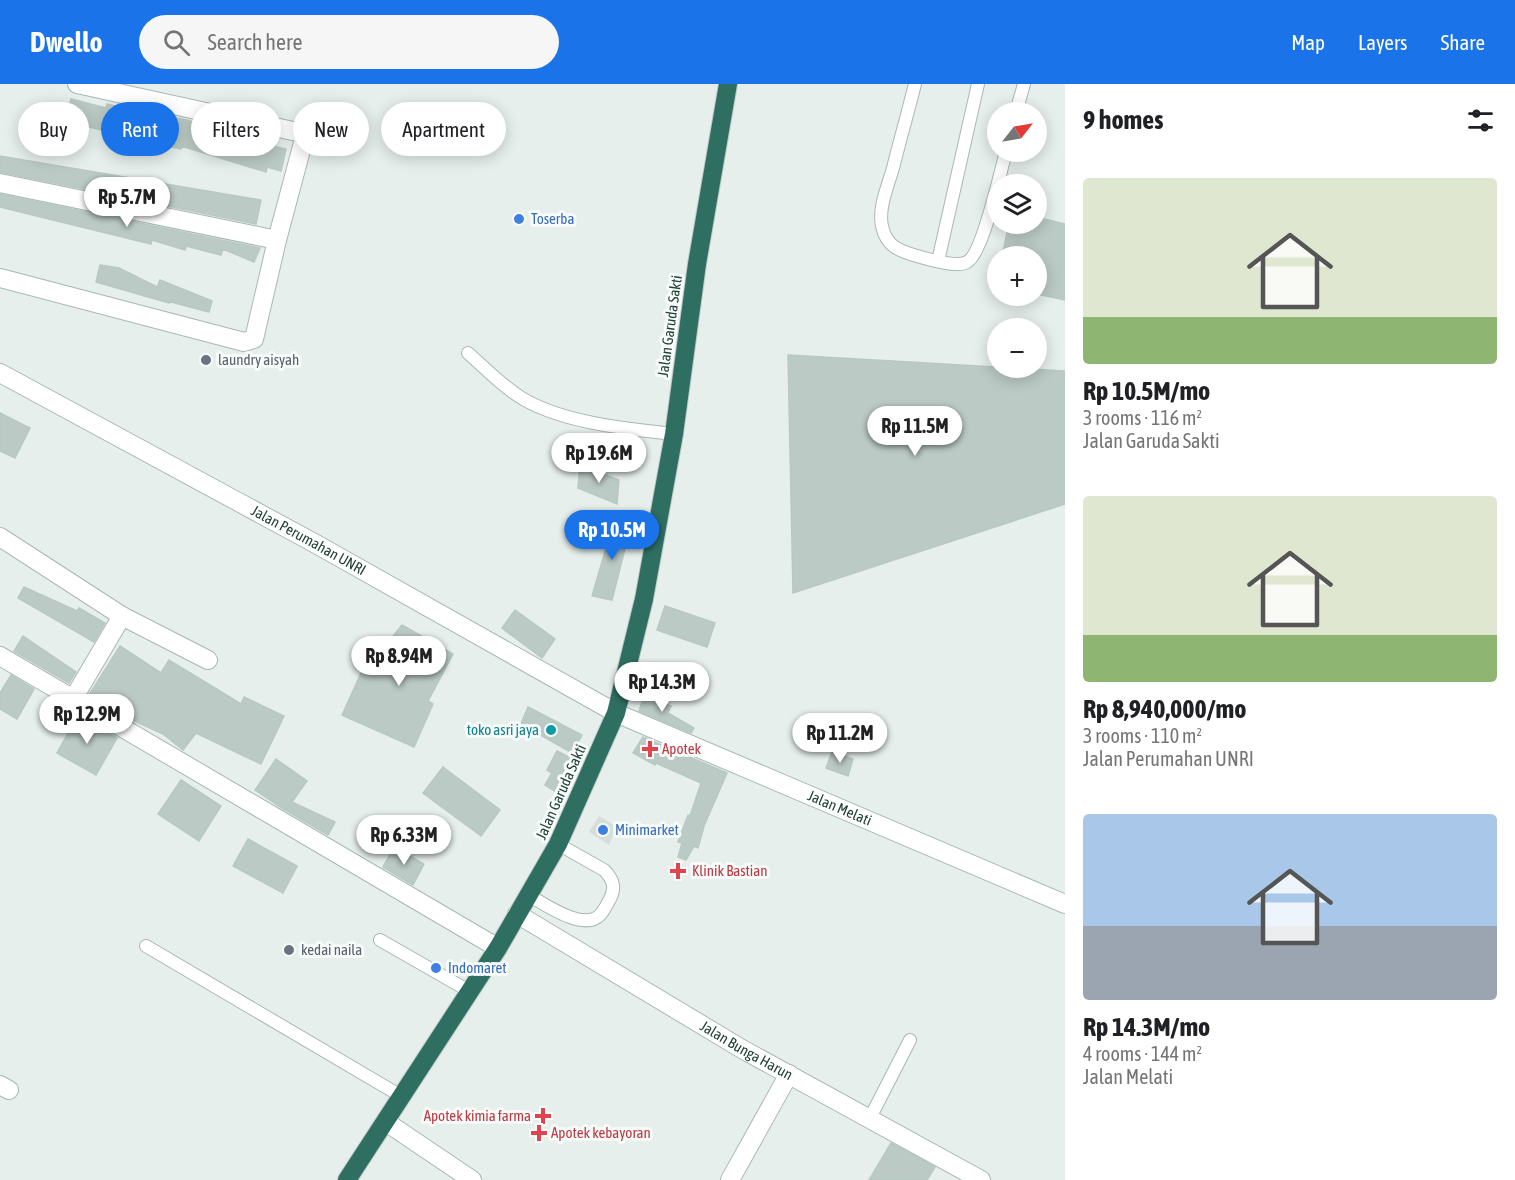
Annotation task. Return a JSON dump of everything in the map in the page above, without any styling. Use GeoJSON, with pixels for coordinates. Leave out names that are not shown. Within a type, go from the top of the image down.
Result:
{"type":"FeatureCollection","features":[{"type":"Feature","properties":{"kind":"highway","name":"Jalan Garuda Sakti"},"geometry":{"type":"LineString","coordinates":[[347,1180],[498,948],[558,844],[615,713],[644,599],[674,434],[697,264],[728,84]]}},
{"type":"Feature","properties":{"kind":"street"},"geometry":{"type":"LineString","coordinates":[[0,278],[248,342],[254,339],[256,334],[277,240],[304,139],[302,133],[77,84]]}},
{"type":"Feature","properties":{"kind":"street"},"geometry":{"type":"LineString","coordinates":[[0,183],[277,240]]}},
{"type":"Feature","properties":{"kind":"street","name":"Jalan Perumahan UNRI"},"geometry":{"type":"LineString","coordinates":[[0,373],[316,544],[615,713]]}},
{"type":"Feature","properties":{"kind":"street"},"geometry":{"type":"LineString","coordinates":[[0,537],[122,616],[208,660]]}},
{"type":"Feature","properties":{"kind":"street"},"geometry":{"type":"LineString","coordinates":[[73,699],[122,616]]}},
{"type":"Feature","properties":{"kind":"street"},"geometry":{"type":"LineString","coordinates":[[0,656],[498,948]]}},
{"type":"Feature","properties":{"kind":"street","name":"Jalan Melati"},"geometry":{"type":"LineString","coordinates":[[615,713],[1065,904]]}},
{"type":"Feature","properties":{"kind":"street","name":"Jalan Bunga Harun"},"geometry":{"type":"LineString","coordinates":[[517,914],[742,1049],[981,1180]]}},
{"type":"Feature","properties":{"kind":"street"},"geometry":{"type":"LineString","coordinates":[[730,1180],[789,1074]]}},
{"type":"Feature","properties":{"kind":"street"},"geometry":{"type":"LineString","coordinates":[[386,1122],[472,1180]]}},
{"type":"Feature","properties":{"kind":"lane"},"geometry":{"type":"LineString","coordinates":[[915,84],[884,202],[881,224],[887,240],[893,247],[901,252],[938,261],[961,264],[967,262],[973,256],[986,225],[1003,162]]}},
{"type":"Feature","properties":{"kind":"lane"},"geometry":{"type":"LineString","coordinates":[[938,261],[978,84]]}},
{"type":"Feature","properties":{"kind":"lane"},"geometry":{"type":"LineString","coordinates":[[1019,102],[1024,84]]}},
{"type":"Feature","properties":{"kind":"lane"},"geometry":{"type":"LineString","coordinates":[[468,353],[501,383],[545,409],[564,416],[623,428],[674,434]]}},
{"type":"Feature","properties":{"kind":"lane"},"geometry":{"type":"LineString","coordinates":[[528,895],[578,920],[594,919],[601,914],[613,892],[614,885],[610,876],[604,870],[558,844]]}},
{"type":"Feature","properties":{"kind":"lane"},"geometry":{"type":"LineString","coordinates":[[380,940],[469,991]]}},
{"type":"Feature","properties":{"kind":"lane"},"geometry":{"type":"LineString","coordinates":[[146,946],[401,1096]]}},
{"type":"Feature","properties":{"kind":"lane"},"geometry":{"type":"LineString","coordinates":[[870,1118],[910,1040]]}},
{"type":"Feature","properties":{"kind":"shaded area","name":"Minimarket"},"geometry":{"type":"Polygon","coordinates":[[[599,816],[617,827],[609,845],[589,832],[599,816]]]}},
{"type":"Feature","properties":{"kind":"building"},"geometry":{"type":"Polygon","coordinates":[[[89,104],[101,107],[101,130],[89,127],[89,104]]]}},
{"type":"Feature","properties":{"kind":"building"},"geometry":{"type":"Polygon","coordinates":[[[179,119],[191,121],[191,149],[181,146],[181,149],[179,149],[179,119]]]}},
{"type":"Feature","properties":{"kind":"building"},"geometry":{"type":"Polygon","coordinates":[[[281,148],[286,149],[281,171],[267,167],[266,172],[214,156],[281,156],[281,148]]]}},
{"type":"Feature","properties":{"kind":"building"},"geometry":{"type":"Polygon","coordinates":[[[0,156],[261,200],[256,224],[0,172],[0,156]]]}},
{"type":"Feature","properties":{"kind":"building"},"geometry":{"type":"Polygon","coordinates":[[[0,194],[260,248],[254,262],[223,249],[221,255],[186,246],[185,250],[152,240],[151,244],[0,207],[0,194]]]}},
{"type":"Feature","properties":{"kind":"building"},"geometry":{"type":"Polygon","coordinates":[[[1047,220],[1065,224],[1065,300],[1047,296],[1047,246],[1004,246],[1007,234],[1047,234],[1047,220]]]}},
{"type":"Feature","properties":{"kind":"building"},"geometry":{"type":"Polygon","coordinates":[[[100,265],[119,268],[157,287],[160,280],[212,301],[209,312],[96,282],[100,265]]]}},
{"type":"Feature","properties":{"kind":"building"},"geometry":{"type":"Polygon","coordinates":[[[788,355],[987,366],[987,378],[1047,378],[1047,370],[1065,371],[1065,504],[793,593],[788,355]]]}},
{"type":"Feature","properties":{"kind":"building"},"geometry":{"type":"Polygon","coordinates":[[[0,413],[30,428],[15,458],[0,451],[0,413]]]}},
{"type":"Feature","properties":{"kind":"building"},"geometry":{"type":"Polygon","coordinates":[[[621,442],[640,445],[637,467],[618,465],[621,442]]]}},
{"type":"Feature","properties":{"kind":"building"},"geometry":{"type":"Polygon","coordinates":[[[580,465],[619,480],[617,504],[578,488],[580,465]]]}},
{"type":"Feature","properties":{"kind":"building"},"geometry":{"type":"Polygon","coordinates":[[[614,521],[631,525],[612,600],[592,596],[614,521]]]}},
{"type":"Feature","properties":{"kind":"building"},"geometry":{"type":"Polygon","coordinates":[[[24,587],[77,611],[79,608],[105,623],[94,642],[18,598],[24,587]]]}},
{"type":"Feature","properties":{"kind":"building"},"geometry":{"type":"Polygon","coordinates":[[[665,606],[715,623],[707,647],[657,630],[665,606]]]}},
{"type":"Feature","properties":{"kind":"building"},"geometry":{"type":"Polygon","coordinates":[[[515,610],[555,639],[542,658],[502,628],[515,610]]]}},
{"type":"Feature","properties":{"kind":"building"},"geometry":{"type":"Polygon","coordinates":[[[402,625],[453,654],[428,701],[433,704],[414,747],[342,715],[362,671],[364,672],[402,625]]]}},
{"type":"Feature","properties":{"kind":"building"},"geometry":{"type":"Polygon","coordinates":[[[23,636],[76,672],[69,683],[14,651],[23,636]]]}},
{"type":"Feature","properties":{"kind":"building"},"geometry":{"type":"Polygon","coordinates":[[[120,646],[161,673],[169,660],[241,704],[244,697],[284,716],[261,764],[196,733],[183,750],[163,734],[128,718],[89,695],[120,646]]]}},
{"type":"Feature","properties":{"kind":"building"},"geometry":{"type":"Polygon","coordinates":[[[11,675],[34,689],[17,719],[0,709],[0,693],[11,675]]]}},
{"type":"Feature","properties":{"kind":"building"},"geometry":{"type":"Polygon","coordinates":[[[644,696],[671,706],[668,713],[694,728],[691,733],[639,711],[644,696]]]}},
{"type":"Feature","properties":{"kind":"building","name":"toko asri jaya"},"geometry":{"type":"Polygon","coordinates":[[[528,707],[582,735],[572,753],[521,724],[528,707]]]}},
{"type":"Feature","properties":{"kind":"building"},"geometry":{"type":"Polygon","coordinates":[[[78,715],[117,738],[96,775],[57,753],[78,715]]]}},
{"type":"Feature","properties":{"kind":"building"},"geometry":{"type":"Polygon","coordinates":[[[643,737],[727,773],[704,826],[698,848],[694,846],[686,860],[678,857],[682,843],[678,842],[701,783],[656,763],[655,765],[633,753],[643,737]]]}},
{"type":"Feature","properties":{"kind":"building"},"geometry":{"type":"Polygon","coordinates":[[[557,751],[577,761],[561,795],[545,785],[552,773],[547,770],[557,751]]]}},
{"type":"Feature","properties":{"kind":"building"},"geometry":{"type":"Polygon","coordinates":[[[832,752],[853,759],[848,776],[826,768],[832,752]]]}},
{"type":"Feature","properties":{"kind":"building"},"geometry":{"type":"Polygon","coordinates":[[[276,759],[307,781],[292,802],[335,822],[328,835],[255,790],[276,759]]]}},
{"type":"Feature","properties":{"kind":"building"},"geometry":{"type":"Polygon","coordinates":[[[443,767],[500,810],[481,836],[423,793],[443,767]]]}},
{"type":"Feature","properties":{"kind":"building"},"geometry":{"type":"Polygon","coordinates":[[[181,780],[221,806],[199,841],[158,814],[181,780]]]}},
{"type":"Feature","properties":{"kind":"building"},"geometry":{"type":"Polygon","coordinates":[[[248,839],[297,866],[283,893],[233,866],[248,839]]]}},
{"type":"Feature","properties":{"kind":"building"},"geometry":{"type":"Polygon","coordinates":[[[394,847],[424,864],[413,885],[383,867],[394,847]]]}},
{"type":"Feature","properties":{"kind":"building"},"geometry":{"type":"Polygon","coordinates":[[[891,1143],[935,1167],[927,1180],[869,1180],[891,1143]]]}},
{"type":"Feature","properties":{"kind":"place","name":"Toserba"},"geometry":{"type":"Point","coordinates":[519,219]}},
{"type":"Feature","properties":{"kind":"place","name":"laundry aisyah"},"geometry":{"type":"Point","coordinates":[206,360]}},
{"type":"Feature","properties":{"kind":"place","name":"toko asri jaya"},"geometry":{"type":"Point","coordinates":[551,730]}},
{"type":"Feature","properties":{"kind":"place","name":"Apotek"},"geometry":{"type":"Point","coordinates":[650,749]}},
{"type":"Feature","properties":{"kind":"place","name":"Minimarket"},"geometry":{"type":"Point","coordinates":[603,830]}},
{"type":"Feature","properties":{"kind":"place","name":"Klinik Bastian"},"geometry":{"type":"Point","coordinates":[678,871]}},
{"type":"Feature","properties":{"kind":"place","name":"kedai naila"},"geometry":{"type":"Point","coordinates":[289,950]}},
{"type":"Feature","properties":{"kind":"place","name":"Indomaret"},"geometry":{"type":"Point","coordinates":[436,968]}},
{"type":"Feature","properties":{"kind":"place","name":"Apotek kimia farma"},"geometry":{"type":"Point","coordinates":[543,1116]}},
{"type":"Feature","properties":{"kind":"place","name":"Apotek kebayoran"},"geometry":{"type":"Point","coordinates":[539,1133]}}]}
